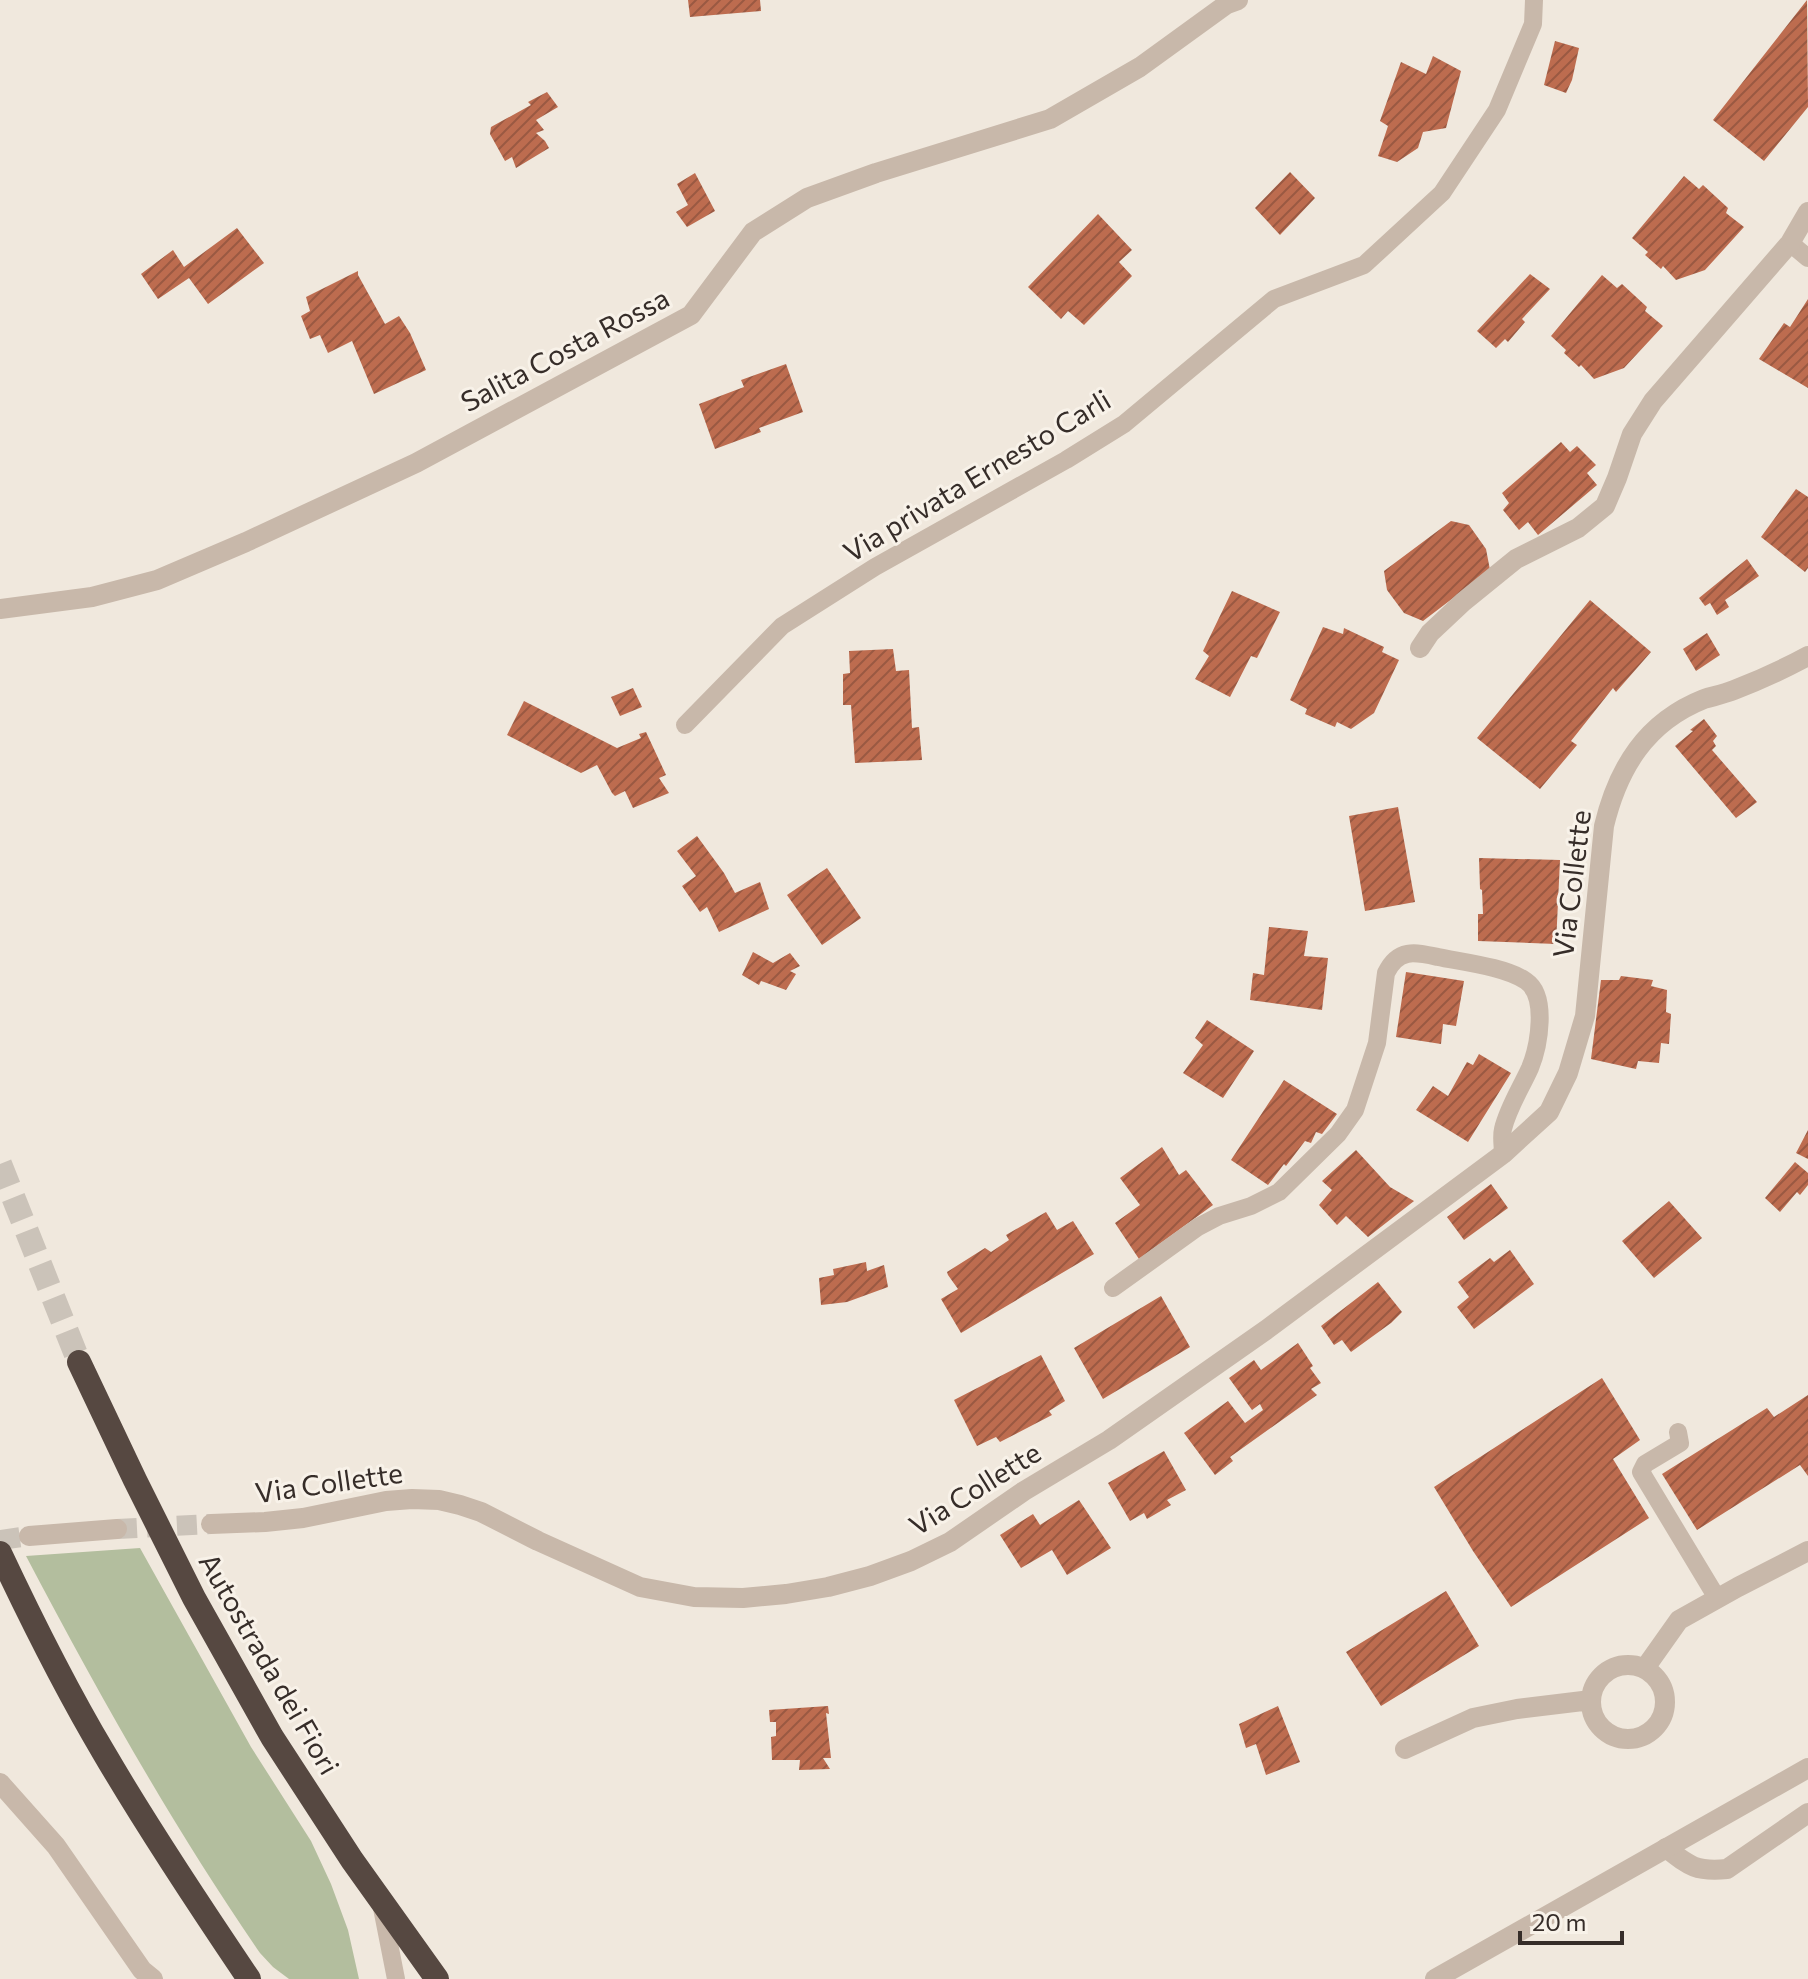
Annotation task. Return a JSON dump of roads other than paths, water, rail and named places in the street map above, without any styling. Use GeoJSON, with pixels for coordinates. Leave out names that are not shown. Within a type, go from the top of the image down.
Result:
{"type":"FeatureCollection","features":[{"type":"Feature","properties":{"kind":"highway","name":"Autostrada dei Fiori"},"geometry":{"type":"LineString","coordinates":[[79,1362],[194,1598],[272,1737],[380,1901],[437,1979]]}},
{"type":"Feature","properties":{"kind":"highway"},"geometry":{"type":"LineString","coordinates":[[0,1553],[103,1752],[184,1884],[249,1979]]}},
{"type":"Feature","properties":{"kind":"street","name":"Salita Costa Rossa"},"geometry":{"type":"LineString","coordinates":[[0,609],[92,597],[157,580],[416,463],[691,315],[753,232],[807,198],[876,173],[1050,119],[1140,67],[1227,4],[1238,0]]}},
{"type":"Feature","properties":{"kind":"street"},"geometry":{"type":"LineString","coordinates":[[1420,648],[1430,633],[1463,602],[1516,559],[1578,528],[1605,506],[1632,434],[1653,401],[1790,243],[1808,212]]}},
{"type":"Feature","properties":{"kind":"street","name":"Via Collette"},"geometry":{"type":"LineString","coordinates":[[211,1524],[303,1518],[386,1501],[439,1500],[481,1512],[640,1587],[694,1597],[743,1598],[828,1587],[911,1561],[950,1542],[1024,1491],[1109,1440],[1266,1330],[1503,1154],[1549,1112],[1568,1073],[1585,1016],[1604,826],[1610,799],[1621,773],[1636,750],[1656,729],[1679,712],[1772,675],[1808,656]]}},
{"type":"Feature","properties":{"kind":"street"},"geometry":{"type":"LineString","coordinates":[[29,1536],[117,1529]]}},
{"type":"Feature","properties":{"kind":"street"},"geometry":{"type":"LineString","coordinates":[[1645,1668],[1679,1620],[1808,1551]]}},
{"type":"Feature","properties":{"kind":"street"},"geometry":{"type":"LineString","coordinates":[[1633,1665],[1645,1668],[1655,1676],[1662,1686],[1665,1710],[1652,1731],[1629,1739],[1606,1732],[1597,1723],[1591,1700],[1593,1687],[1609,1669],[1633,1665]]}},
{"type":"Feature","properties":{"kind":"street"},"geometry":{"type":"LineString","coordinates":[[1405,1749],[1473,1718],[1591,1700]]}},
{"type":"Feature","properties":{"kind":"street"},"geometry":{"type":"LineString","coordinates":[[1435,1979],[1808,1768]]}},
{"type":"Feature","properties":{"kind":"street"},"geometry":{"type":"LineString","coordinates":[[0,1783],[56,1846],[142,1970],[153,1979]]}},
{"type":"Feature","properties":{"kind":"street"},"geometry":{"type":"LineString","coordinates":[[1666,1848],[1697,1869],[1727,1869],[1808,1813]]}},
{"type":"Feature","properties":{"kind":"lane","name":"Via privata Ernesto Carli"},"geometry":{"type":"LineString","coordinates":[[685,725],[782,626],[875,567],[1124,424],[1274,299],[1364,265],[1442,193],[1497,110],[1533,24],[1534,0]]}},
{"type":"Feature","properties":{"kind":"lane"},"geometry":{"type":"LineString","coordinates":[[1790,243],[1808,258]]}},
{"type":"Feature","properties":{"kind":"lane","name":"Via Collette"},"geometry":{"type":"LineString","coordinates":[[1113,1288],[1198,1227],[1279,1192],[1338,1134],[1355,1110],[1377,1043],[1386,973],[1391,963],[1400,956],[1413,953],[1508,972],[1534,989],[1539,1004],[1539,1029],[1531,1064],[1502,1132],[1503,1154]]}},
{"type":"Feature","properties":{"kind":"lane"},"geometry":{"type":"LineString","coordinates":[[1678,1432],[1680,1443],[1645,1464],[1641,1472],[1717,1598]]}},
{"type":"Feature","properties":{"kind":"lane"},"geometry":{"type":"LineString","coordinates":[[380,1901],[396,1979]]}},
{"type":"Feature","properties":{"kind":"tunnel"},"geometry":{"type":"LineString","coordinates":[[0,1164],[79,1362]]}},
{"type":"Feature","properties":{"kind":"tunnel"},"geometry":{"type":"LineString","coordinates":[[117,1529],[211,1524]]}},
{"type":"Feature","properties":{"kind":"tunnel"},"geometry":{"type":"LineString","coordinates":[[0,1540],[29,1536]]}}]}
